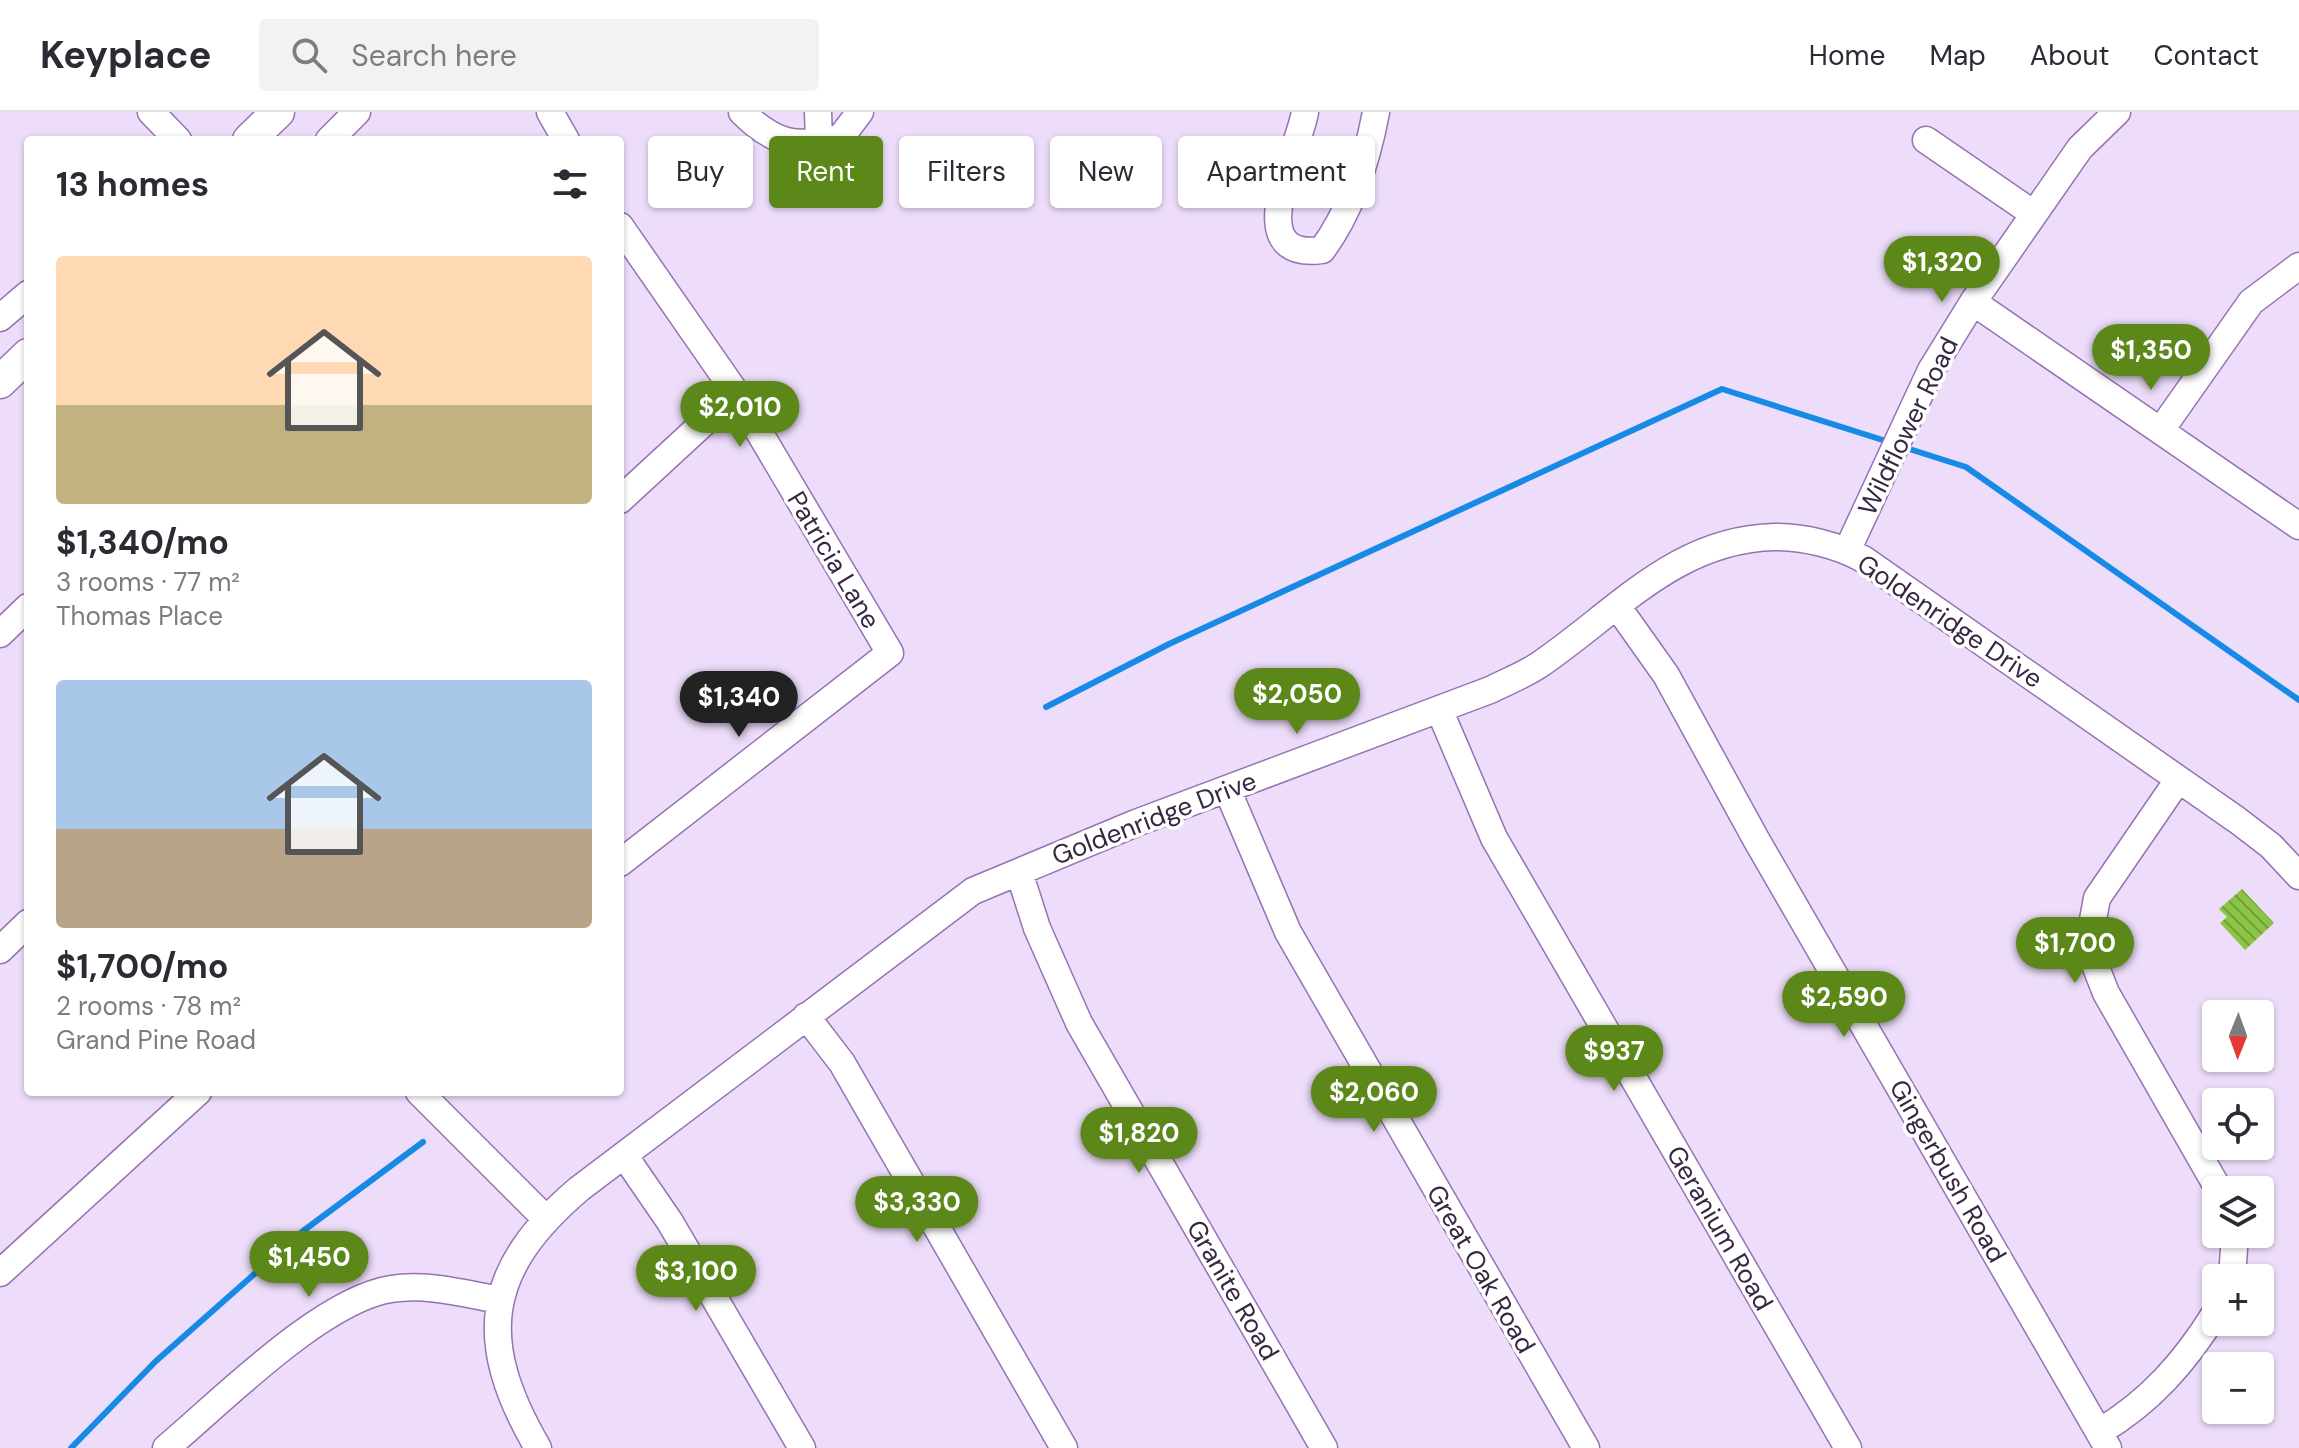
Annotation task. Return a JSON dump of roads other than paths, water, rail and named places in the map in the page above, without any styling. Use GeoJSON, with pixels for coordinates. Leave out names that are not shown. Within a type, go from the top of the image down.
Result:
{"type":"FeatureCollection","features":[{"type":"Feature","properties":{"kind":"main road"},"geometry":{"type":"LineString","coordinates":[[253,136],[278,112]]}},
{"type":"Feature","properties":{"kind":"street"},"geometry":{"type":"LineString","coordinates":[[151,112],[174,136]]}},
{"type":"Feature","properties":{"kind":"street"},"geometry":{"type":"LineString","coordinates":[[333,136],[357,112]]}},
{"type":"Feature","properties":{"kind":"street"},"geometry":{"type":"LineString","coordinates":[[550,112],[564,136]]}},
{"type":"Feature","properties":{"kind":"street"},"geometry":{"type":"LineString","coordinates":[[742,112],[770,136]]}},
{"type":"Feature","properties":{"kind":"street"},"geometry":{"type":"LineString","coordinates":[[818,112],[819,136]]}},
{"type":"Feature","properties":{"kind":"street"},"geometry":{"type":"LineString","coordinates":[[842,136],[860,112]]}},
{"type":"Feature","properties":{"kind":"street"},"geometry":{"type":"LineString","coordinates":[[1305,112],[1275,218],[1279,237],[1290,247],[1307,252],[1322,250],[1340,225],[1371,140],[1376,112]]}},
{"type":"Feature","properties":{"kind":"street","name":"Wildflower Road"},"geometry":{"type":"LineString","coordinates":[[1847,551],[1925,382],[1973,302],[2080,148],[2117,112]]}},
{"type":"Feature","properties":{"kind":"street"},"geometry":{"type":"LineString","coordinates":[[1926,140],[2034,214]]}},
{"type":"Feature","properties":{"kind":"street","name":"Patricia Lane"},"geometry":{"type":"LineString","coordinates":[[624,232],[736,393],[890,653],[624,860]]}},
{"type":"Feature","properties":{"kind":"street"},"geometry":{"type":"LineString","coordinates":[[2161,430],[2251,302],[2299,266]]}},
{"type":"Feature","properties":{"kind":"street"},"geometry":{"type":"LineString","coordinates":[[0,318],[24,297]]}},
{"type":"Feature","properties":{"kind":"street"},"geometry":{"type":"LineString","coordinates":[[1973,302],[2299,526]]}},
{"type":"Feature","properties":{"kind":"street"},"geometry":{"type":"LineString","coordinates":[[624,496],[736,393]]}},
{"type":"Feature","properties":{"kind":"street","name":"Goldenridge Drive"},"geometry":{"type":"LineString","coordinates":[[538,1448],[508,1390],[500,1361],[497,1328],[500,1300],[512,1266],[545,1218],[806,1016],[954,904],[1019,872],[1439,709],[1535,668],[1617,606],[1697,552],[1729,541],[1800,538],[1847,551],[2271,846],[2299,876]]}},
{"type":"Feature","properties":{"kind":"street","name":"Gingerbush Road"},"geometry":{"type":"LineString","coordinates":[[1617,606],[1674,689],[1757,841],[2103,1440]]}},
{"type":"Feature","properties":{"kind":"street"},"geometry":{"type":"LineString","coordinates":[[0,634],[24,611]]}},
{"type":"Feature","properties":{"kind":"street","name":"Geranium Road"},"geometry":{"type":"LineString","coordinates":[[1439,709],[1494,838],[1848,1448]]}},
{"type":"Feature","properties":{"kind":"street"},"geometry":{"type":"LineString","coordinates":[[2178,780],[2097,898],[2088,947],[2106,993],[2211,1176]]}},
{"type":"Feature","properties":{"kind":"street","name":"Great Oak Road"},"geometry":{"type":"LineString","coordinates":[[1227,789],[1288,932],[1586,1448]]}},
{"type":"Feature","properties":{"kind":"street","name":"Granite Road"},"geometry":{"type":"LineString","coordinates":[[1019,872],[1037,928],[1079,1023],[1324,1448]]}},
{"type":"Feature","properties":{"kind":"street"},"geometry":{"type":"LineString","coordinates":[[0,950],[24,927]]}},
{"type":"Feature","properties":{"kind":"street"},"geometry":{"type":"LineString","coordinates":[[806,1016],[842,1063],[1064,1448]]}},
{"type":"Feature","properties":{"kind":"street"},"geometry":{"type":"LineString","coordinates":[[0,1273],[194,1096]]}},
{"type":"Feature","properties":{"kind":"street"},"geometry":{"type":"LineString","coordinates":[[423,1096],[545,1218]]}},
{"type":"Feature","properties":{"kind":"street"},"geometry":{"type":"LineString","coordinates":[[624,1155],[670,1222],[802,1448]]}},
{"type":"Feature","properties":{"kind":"street"},"geometry":{"type":"LineString","coordinates":[[166,1448],[300,1336],[361,1298],[390,1289],[429,1287],[500,1300]]}},
{"type":"Feature","properties":{"kind":"street"},"geometry":{"type":"LineString","coordinates":[[2103,1440],[2178,1368],[2202,1333]]}},
{"type":"Feature","properties":{"kind":"waterway"},"geometry":{"type":"LineString","coordinates":[[1046,707],[1169,644],[1722,389],[1889,442]]}},
{"type":"Feature","properties":{"kind":"waterway"},"geometry":{"type":"LineString","coordinates":[[1903,447],[1966,467],[2299,700]]}},
{"type":"Feature","properties":{"kind":"waterway"},"geometry":{"type":"LineString","coordinates":[[71,1448],[156,1361],[303,1231],[423,1142]]}}]}
